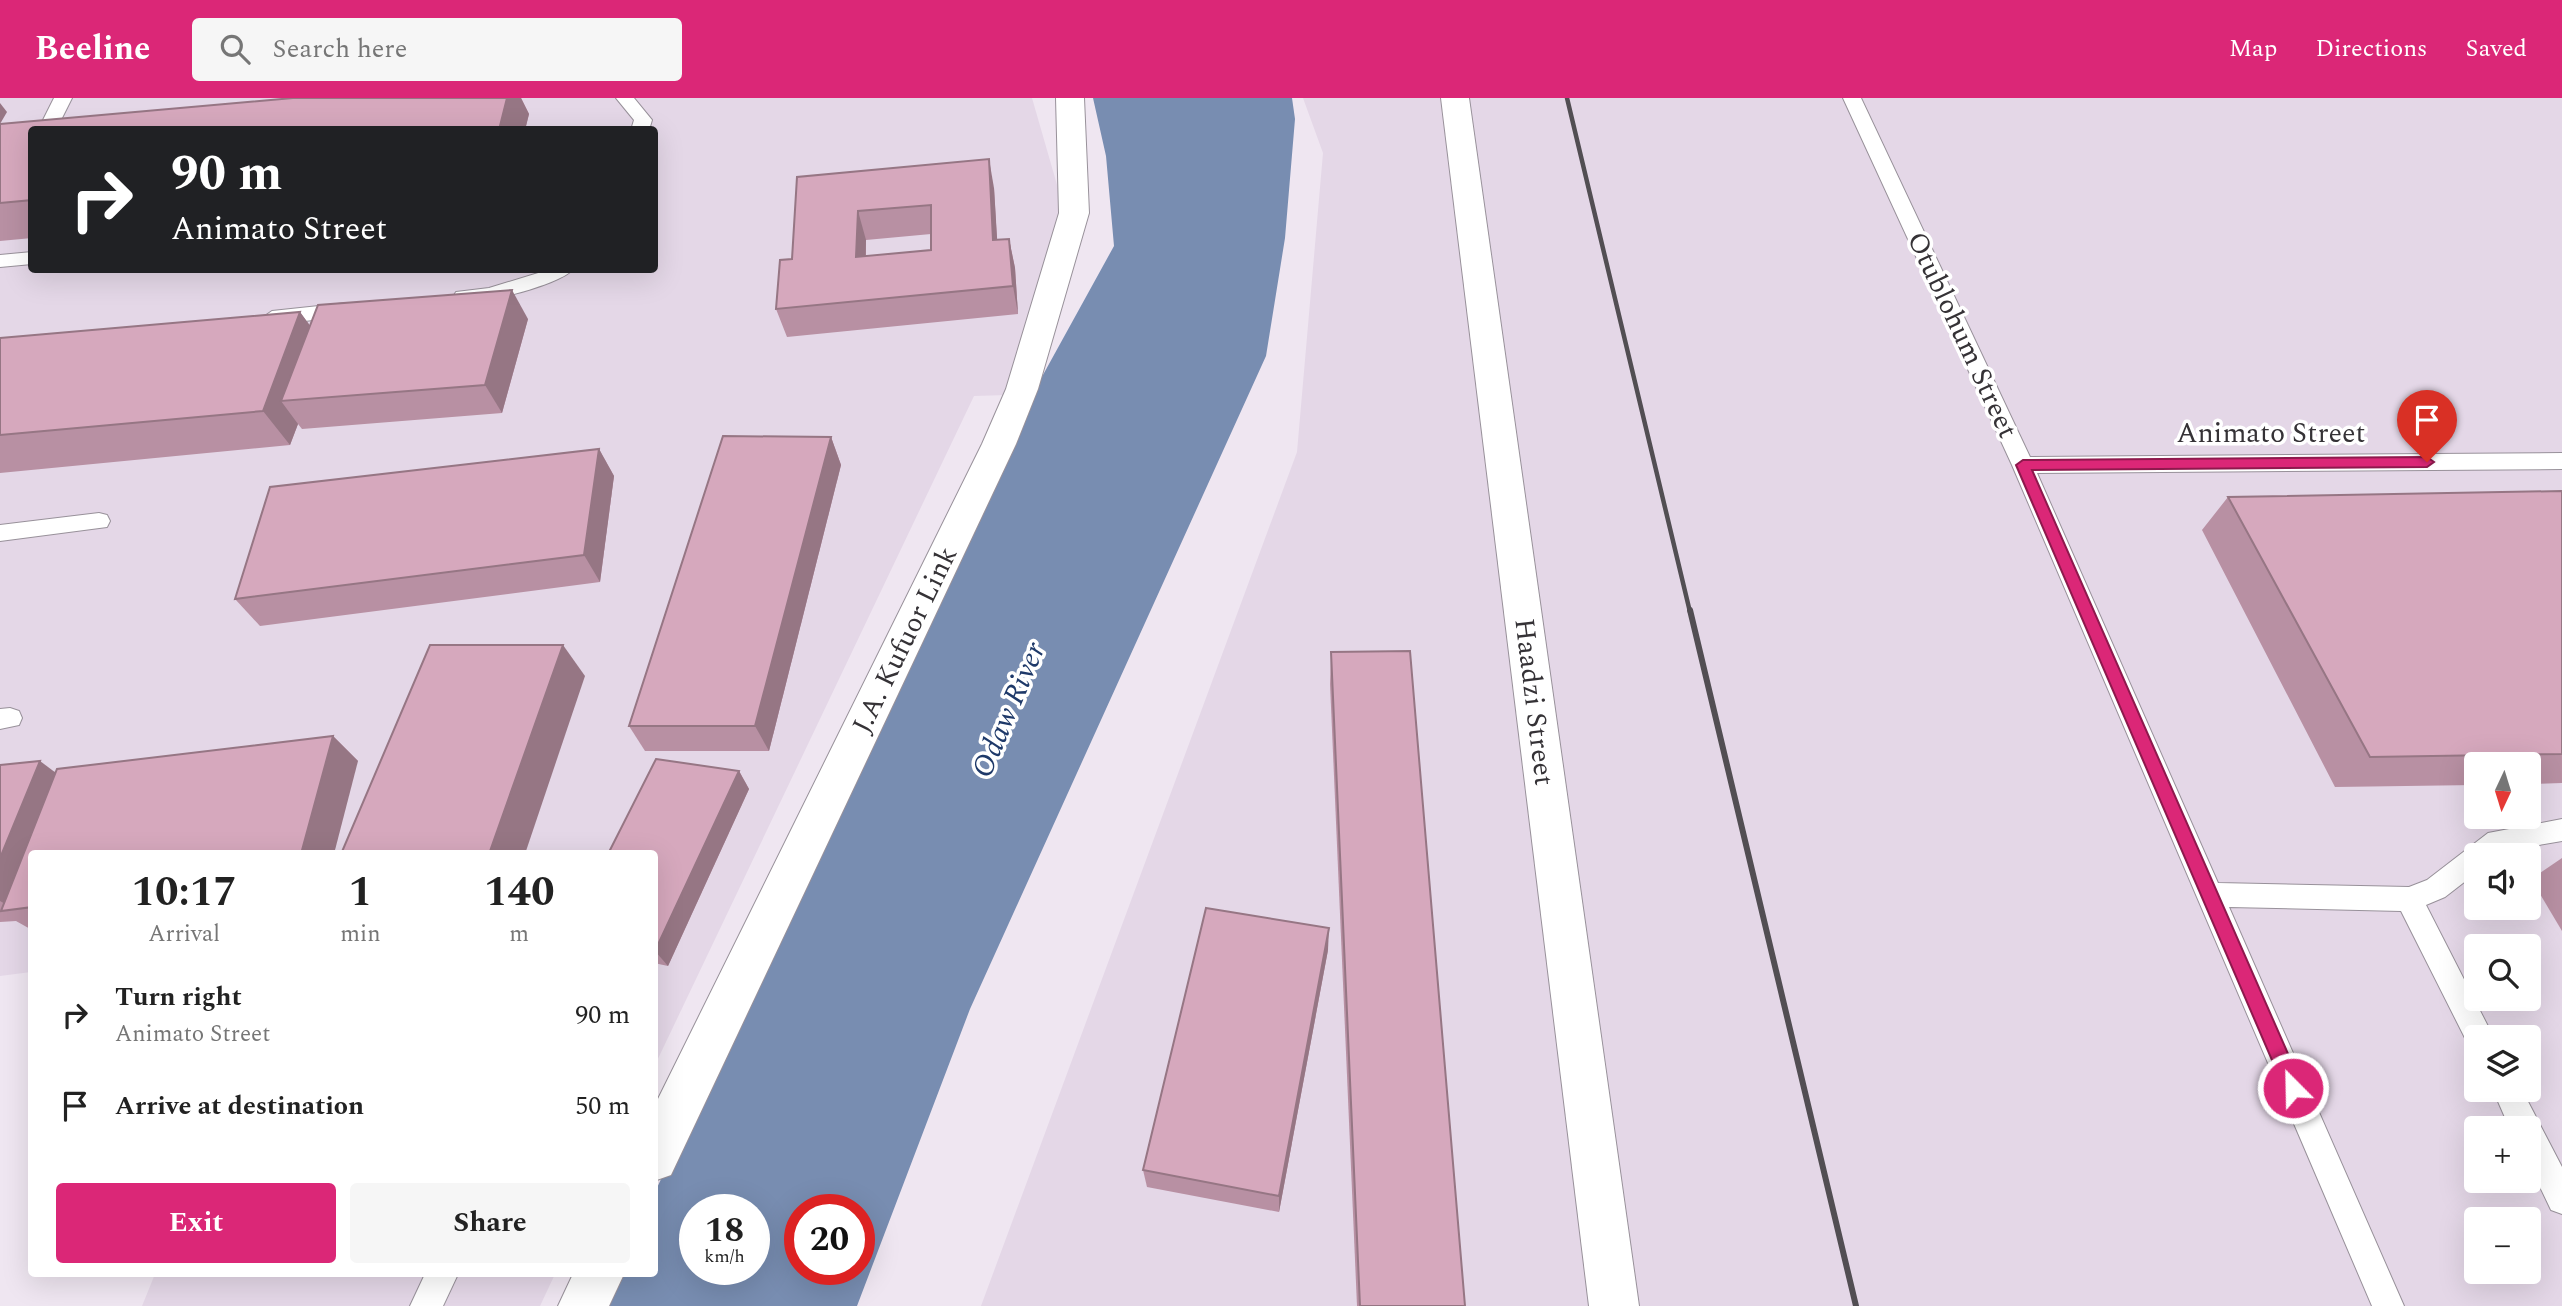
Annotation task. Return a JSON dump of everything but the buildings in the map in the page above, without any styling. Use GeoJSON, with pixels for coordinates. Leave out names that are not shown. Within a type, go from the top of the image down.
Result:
{"type":"FeatureCollection","features":[{"type":"Feature","properties":{"kind":"street","name":"J.A. Kufuor Link"},"geometry":{"type":"LineString","coordinates":[[658,1150],[999,444],[1021,389],[1073,213],[1070,98]]}},
{"type":"Feature","properties":{"kind":"street","name":"Haadzi Street"},"geometry":{"type":"LineString","coordinates":[[1455,98],[1614,1306]]}},
{"type":"Feature","properties":{"kind":"street"},"geometry":{"type":"LineString","coordinates":[[583,1306],[597,1277]]}},
{"type":"Feature","properties":{"kind":"lane"},"geometry":{"type":"LineString","coordinates":[[49,126],[63,98]]}},
{"type":"Feature","properties":{"kind":"lane"},"geometry":{"type":"LineString","coordinates":[[625,98],[643,120],[641,126]]}},
{"type":"Feature","properties":{"kind":"lane","name":"Otublohum Street"},"geometry":{"type":"LineString","coordinates":[[1852,98],[2023,465],[2388,1306]]}},
{"type":"Feature","properties":{"kind":"lane"},"geometry":{"type":"LineString","coordinates":[[0,261],[28,258]]}},
{"type":"Feature","properties":{"kind":"lane"},"geometry":{"type":"LineString","coordinates":[[449,298],[490,294],[557,273]]}},
{"type":"Feature","properties":{"kind":"lane"},"geometry":{"type":"LineString","coordinates":[[258,320],[367,308]]}},
{"type":"Feature","properties":{"kind":"lane","name":"Animato Street"},"geometry":{"type":"LineString","coordinates":[[2023,465],[2562,461]]}},
{"type":"Feature","properties":{"kind":"lane"},"geometry":{"type":"LineString","coordinates":[[0,533],[99,521]]}},
{"type":"Feature","properties":{"kind":"lane"},"geometry":{"type":"LineString","coordinates":[[2494,843],[2562,830]]}},
{"type":"Feature","properties":{"kind":"lane"},"geometry":{"type":"LineString","coordinates":[[2210,895],[2409,899],[2436,889],[2464,867]]}},
{"type":"Feature","properties":{"kind":"lane"},"geometry":{"type":"LineString","coordinates":[[2409,899],[2473,1025]]}},
{"type":"Feature","properties":{"kind":"lane"},"geometry":{"type":"LineString","coordinates":[[2541,1157],[2562,1199]]}},
{"type":"Feature","properties":{"kind":"lane"},"geometry":{"type":"LineString","coordinates":[[426,1306],[440,1277]]}},
{"type":"Feature","properties":{"kind":"shaded area"},"geometry":{"type":"Polygon","coordinates":[[[0,98],[1032,98],[1066,216],[1007,395],[974,396],[658,1059],[658,850],[28,850],[28,972],[0,976],[0,98]]]}},
{"type":"Feature","properties":{"kind":"shaded area"},"geometry":{"type":"Polygon","coordinates":[[[1303,98],[2562,98],[2562,1306],[981,1306],[1297,452],[1323,153],[1303,98]]]}},
{"type":"Feature","properties":{"kind":"shaded area"},"geometry":{"type":"Polygon","coordinates":[[[154,1277],[554,1277],[540,1306],[142,1306],[154,1277]]]}},
{"type":"Feature","properties":{"kind":"water","name":"Odaw River"},"geometry":{"type":"Polygon","coordinates":[[[1093,98],[1292,98],[1295,119],[1285,238],[1266,356],[970,1009],[875,1259],[875,1194],[784,1194],[784,1285],[865,1285],[857,1306],[600,1306],[614,1277],[658,1277],[658,1186],[1022,413],[1114,246],[1106,156],[1093,98]]]}},
{"type":"Feature","properties":{"kind":"railway"},"geometry":{"type":"LineString","coordinates":[[1567,98],[1690,612]]}},
{"type":"Feature","properties":{"kind":"railway"},"geometry":{"type":"LineString","coordinates":[[1690,610],[1856,1306]]}},
{"type":"Feature","properties":{"kind":"route"},"geometry":{"type":"LineString","coordinates":[[2293,1088],[2023,465],[2427,462]]}}]}
